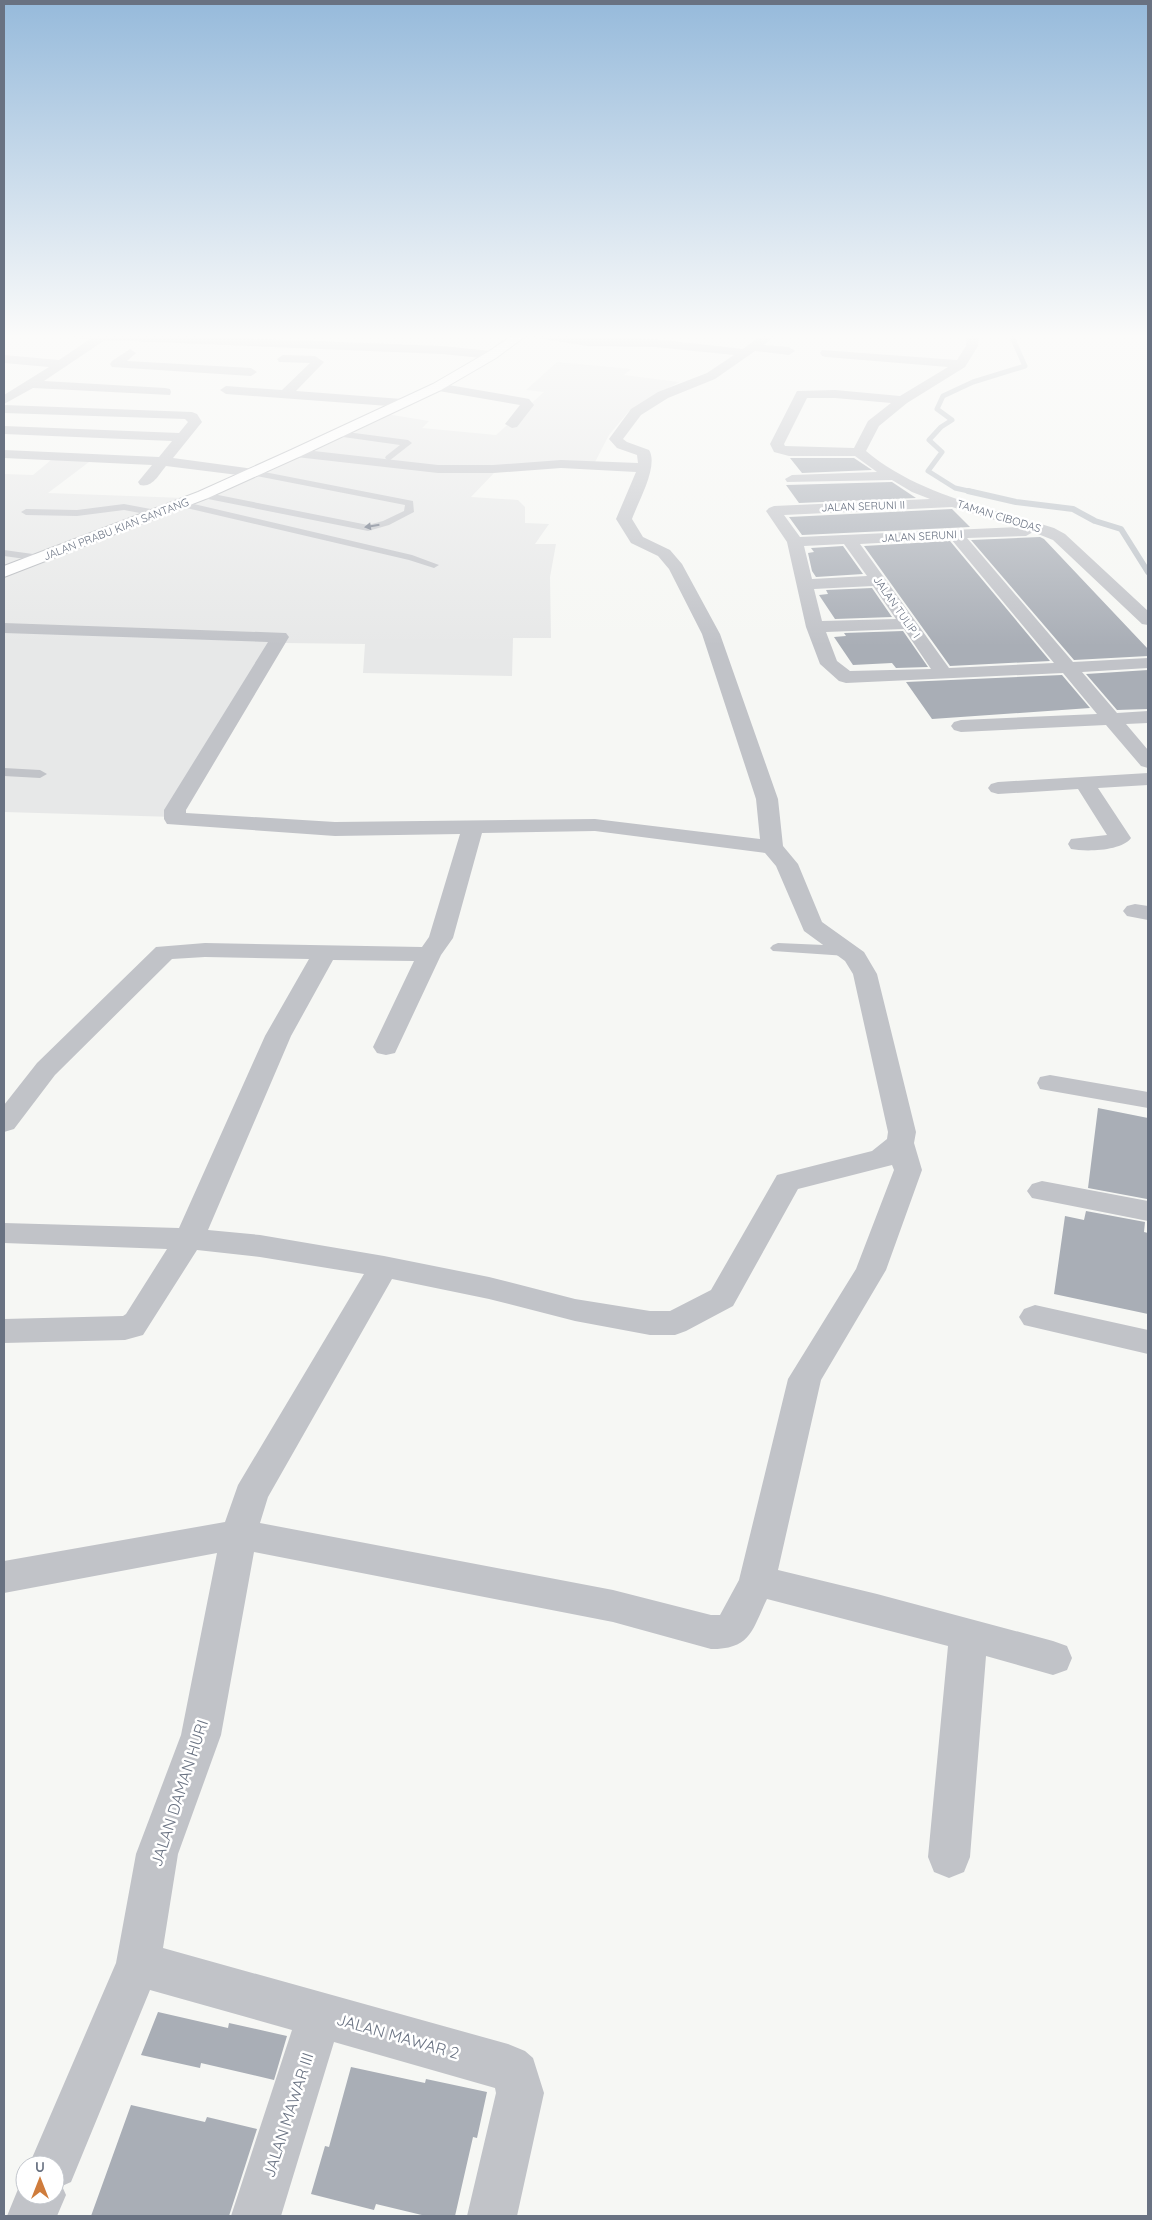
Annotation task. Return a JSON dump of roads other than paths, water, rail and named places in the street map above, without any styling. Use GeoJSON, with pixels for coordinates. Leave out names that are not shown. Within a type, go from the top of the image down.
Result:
{"type":"FeatureCollection","features":[{"type":"Feature","properties":{"kind":"main road","name":"JALAN PRABU KIAN SANTANG"},"geometry":{"type":"LineString","coordinates":[[4,572],[203,495],[330,439]]}},
{"type":"Feature","properties":{"kind":"street"},"geometry":{"type":"LineString","coordinates":[[145,482],[181,439]]}},
{"type":"Feature","properties":{"kind":"street"},"geometry":{"type":"LineString","coordinates":[[4,1576],[238,1534],[614,1606],[711,1632],[725,1632],[735,1626],[757,1581],[805,1379],[872,1270],[908,1170],[900,1144],[902,1132],[865,974],[855,957],[812,926],[787,864],[772,847],[767,799],[711,634],[676,567],[664,553],[637,540],[624,519],[645,468],[644,453],[622,445],[616,439]]}},
{"type":"Feature","properties":{"kind":"street"},"geometry":{"type":"LineString","coordinates":[[780,439],[777,444],[779,449],[790,452],[859,452],[866,439]]}},
{"type":"Feature","properties":{"kind":"street","name":"TAMAN CIBODAS"},"geometry":{"type":"LineString","coordinates":[[859,452],[917,489],[953,502],[1048,530],[1059,537],[1148,620]]}},
{"type":"Feature","properties":{"kind":"street"},"geometry":{"type":"LineString","coordinates":[[4,454],[164,461],[254,473]]}},
{"type":"Feature","properties":{"kind":"street"},"geometry":{"type":"LineString","coordinates":[[296,454],[438,469],[493,469],[561,464],[645,468]]}},
{"type":"Feature","properties":{"kind":"street"},"geometry":{"type":"LineString","coordinates":[[792,479],[894,476]]}},
{"type":"Feature","properties":{"kind":"street","name":"JALAN SERUNI II"},"geometry":{"type":"LineString","coordinates":[[795,542],[774,511],[953,502]]}},
{"type":"Feature","properties":{"kind":"street","name":"JALAN SERUNI I"},"geometry":{"type":"LineString","coordinates":[[795,542],[1048,530]]}},
{"type":"Feature","properties":{"kind":"street"},"geometry":{"type":"LineString","coordinates":[[955,534],[1148,762]]}},
{"type":"Feature","properties":{"kind":"street","name":"JALAN TULIP I"},"geometry":{"type":"LineString","coordinates":[[849,540],[944,674]]}},
{"type":"Feature","properties":{"kind":"street"},"geometry":{"type":"LineString","coordinates":[[795,542],[815,627],[829,664],[846,677],[944,674],[1148,663]]}},
{"type":"Feature","properties":{"kind":"street"},"geometry":{"type":"LineString","coordinates":[[804,584],[878,580]]}},
{"type":"Feature","properties":{"kind":"street"},"geometry":{"type":"LineString","coordinates":[[815,627],[908,624]]}},
{"type":"Feature","properties":{"kind":"street"},"geometry":{"type":"LineString","coordinates":[[4,628],[280,637],[175,810],[175,820],[335,829],[596,825],[772,847]]}},
{"type":"Feature","properties":{"kind":"street"},"geometry":{"type":"LineString","coordinates":[[960,726],[1148,717]]}},
{"type":"Feature","properties":{"kind":"street"},"geometry":{"type":"LineString","coordinates":[[998,788],[1148,779]]}},
{"type":"Feature","properties":{"kind":"street"},"geometry":{"type":"LineString","coordinates":[[1079,844],[1118,841],[1120,838],[1084,782]]}},
{"type":"Feature","properties":{"kind":"street"},"geometry":{"type":"LineString","coordinates":[[386,1047],[430,954],[441,938],[473,828]]}},
{"type":"Feature","properties":{"kind":"street"},"geometry":{"type":"LineString","coordinates":[[4,1123],[46,1069],[165,952],[205,950],[324,954],[430,954]]}},
{"type":"Feature","properties":{"kind":"street"},"geometry":{"type":"LineString","coordinates":[[4,1331],[125,1328],[137,1322],[189,1239],[278,1036],[324,954]]}},
{"type":"Feature","properties":{"kind":"street"},"geometry":{"type":"LineString","coordinates":[[1050,1083],[1148,1100]]}},
{"type":"Feature","properties":{"kind":"street"},"geometry":{"type":"LineString","coordinates":[[4,1233],[189,1239],[260,1246],[384,1267],[490,1288],[575,1310],[650,1323],[675,1323],[722,1298],[787,1182],[882,1158],[900,1144]]}},
{"type":"Feature","properties":{"kind":"street"},"geometry":{"type":"LineString","coordinates":[[1042,1191],[1148,1211]]}},
{"type":"Feature","properties":{"kind":"street","name":"JALAN DAMAN HURI"},"geometry":{"type":"LineString","coordinates":[[58,2155],[138,1964],[157,1854],[201,1735],[238,1534],[251,1495],[384,1267]]}},
{"type":"Feature","properties":{"kind":"street"},"geometry":{"type":"LineString","coordinates":[[1035,1317],[1148,1342]]}},
{"type":"Feature","properties":{"kind":"street"},"geometry":{"type":"LineString","coordinates":[[757,1581],[877,1610],[1053,1658]]}},
{"type":"Feature","properties":{"kind":"street"},"geometry":{"type":"LineString","coordinates":[[949,1856],[968,1635]]}},
{"type":"Feature","properties":{"kind":"street","name":"JALAN MAWAR 2"},"geometry":{"type":"LineString","coordinates":[[138,1964],[508,2068],[516,2075],[520,2093],[492,2216]]}},
{"type":"Feature","properties":{"kind":"street","name":"JALAN MAWAR III"},"geometry":{"type":"LineString","coordinates":[[256,2216],[320,2014]]}},
{"type":"Feature","properties":{"kind":"lane"},"geometry":{"type":"LineString","coordinates":[[343,439],[401,448]]}},
{"type":"Feature","properties":{"kind":"lane"},"geometry":{"type":"LineString","coordinates":[[353,439],[408,443],[389,458]]}},
{"type":"Feature","properties":{"kind":"lane"},"geometry":{"type":"LineString","coordinates":[[203,495],[368,528],[386,523],[409,512],[410,503],[254,473]]}},
{"type":"Feature","properties":{"kind":"lane"},"geometry":{"type":"LineString","coordinates":[[181,504],[412,558],[434,565]]}},
{"type":"Feature","properties":{"kind":"lane"},"geometry":{"type":"LineString","coordinates":[[26,512],[77,513],[124,507],[156,513]]}},
{"type":"Feature","properties":{"kind":"lane"},"geometry":{"type":"LineString","coordinates":[[4,553],[40,558]]}},
{"type":"Feature","properties":{"kind":"lane"},"geometry":{"type":"LineString","coordinates":[[4,772],[40,774]]}},
{"type":"Feature","properties":{"kind":"lane"},"geometry":{"type":"LineString","coordinates":[[778,948],[847,951]]}},
{"type":"Feature","properties":{"kind":"waterway"},"geometry":{"type":"LineString","coordinates":[[930,439],[929,440],[942,452],[928,471],[955,488],[973,492]]}},
{"type":"Feature","properties":{"kind":"waterway"},"geometry":{"type":"LineString","coordinates":[[968,491],[1016,502],[1073,509],[1095,521],[1121,529],[1148,572]]}}]}
